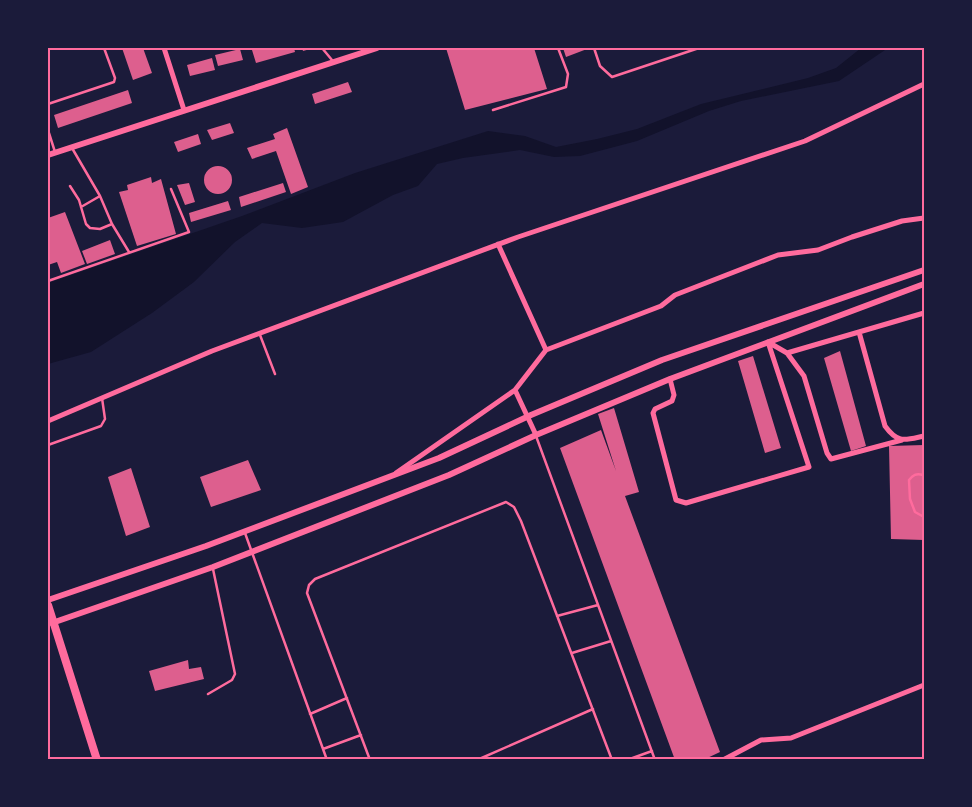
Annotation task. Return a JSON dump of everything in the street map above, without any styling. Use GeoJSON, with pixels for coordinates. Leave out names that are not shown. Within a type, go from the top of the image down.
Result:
{"type":"FeatureCollection","features":[{"type":"Feature","properties":{"kind":"main road"},"geometry":{"type":"LineString","coordinates":[[48,605],[50,622],[97,760]]}},
{"type":"Feature","properties":{"kind":"street"},"geometry":{"type":"LineString","coordinates":[[164,48],[184,110]]}},
{"type":"Feature","properties":{"kind":"street"},"geometry":{"type":"LineString","coordinates":[[48,155],[377,48]]}},
{"type":"Feature","properties":{"kind":"street"},"geometry":{"type":"LineString","coordinates":[[48,421],[259,333],[498,244],[805,141],[924,84]]}},
{"type":"Feature","properties":{"kind":"street"},"geometry":{"type":"LineString","coordinates":[[391,476],[515,390],[546,350],[661,306],[675,295],[778,255],[818,250],[852,237],[902,222],[924,218]]}},
{"type":"Feature","properties":{"kind":"street"},"geometry":{"type":"LineString","coordinates":[[498,244],[546,350]]}},
{"type":"Feature","properties":{"kind":"street"},"geometry":{"type":"LineString","coordinates":[[48,600],[244,531],[439,458],[527,417],[662,360],[924,270]]}},
{"type":"Feature","properties":{"kind":"street"},"geometry":{"type":"LineString","coordinates":[[50,622],[252,552],[449,475],[536,434],[670,379],[924,284]]}},
{"type":"Feature","properties":{"kind":"street"},"geometry":{"type":"LineString","coordinates":[[787,353],[924,313]]}},
{"type":"Feature","properties":{"kind":"street"},"geometry":{"type":"LineString","coordinates":[[859,332],[886,426],[893,436],[902,440]]}},
{"type":"Feature","properties":{"kind":"street"},"geometry":{"type":"LineString","coordinates":[[768,342],[787,353],[804,376],[827,453],[831,459],[924,436]]}},
{"type":"Feature","properties":{"kind":"street"},"geometry":{"type":"LineString","coordinates":[[670,379],[674,395],[672,401],[655,409],[653,413],[676,500],[686,503],[809,467],[768,342]]}},
{"type":"Feature","properties":{"kind":"street"},"geometry":{"type":"LineString","coordinates":[[515,390],[536,434]]}},
{"type":"Feature","properties":{"kind":"street"},"geometry":{"type":"LineString","coordinates":[[723,760],[762,740],[791,738],[924,685]]}},
{"type":"Feature","properties":{"kind":"lane"},"geometry":{"type":"LineString","coordinates":[[48,104],[114,82],[115,78],[104,48]]}},
{"type":"Feature","properties":{"kind":"lane"},"geometry":{"type":"LineString","coordinates":[[322,48],[333,62]]}},
{"type":"Feature","properties":{"kind":"lane"},"geometry":{"type":"LineString","coordinates":[[493,110],[566,86],[568,74],[558,48]]}},
{"type":"Feature","properties":{"kind":"lane"},"geometry":{"type":"LineString","coordinates":[[594,48],[600,66],[612,77],[699,48]]}},
{"type":"Feature","properties":{"kind":"lane"},"geometry":{"type":"LineString","coordinates":[[48,130],[56,152]]}},
{"type":"Feature","properties":{"kind":"lane"},"geometry":{"type":"LineString","coordinates":[[71,147],[100,196],[112,224],[130,252]]}},
{"type":"Feature","properties":{"kind":"lane"},"geometry":{"type":"LineString","coordinates":[[70,186],[81,207],[86,224],[90,228],[100,229],[112,224]]}},
{"type":"Feature","properties":{"kind":"lane"},"geometry":{"type":"LineString","coordinates":[[48,281],[189,232],[171,189]]}},
{"type":"Feature","properties":{"kind":"lane"},"geometry":{"type":"LineString","coordinates":[[81,207],[100,196]]}},
{"type":"Feature","properties":{"kind":"lane"},"geometry":{"type":"LineString","coordinates":[[259,333],[275,374]]}},
{"type":"Feature","properties":{"kind":"lane"},"geometry":{"type":"LineString","coordinates":[[48,445],[101,426],[105,419],[102,398]]}},
{"type":"Feature","properties":{"kind":"lane"},"geometry":{"type":"LineString","coordinates":[[536,434],[655,760]]}},
{"type":"Feature","properties":{"kind":"lane"},"geometry":{"type":"LineString","coordinates":[[924,482],[923,475],[919,474],[914,475],[908,480],[910,499],[915,512],[924,517]]}},
{"type":"Feature","properties":{"kind":"lane"},"geometry":{"type":"LineString","coordinates":[[370,760],[307,593],[309,584],[315,579],[506,502],[514,507],[521,521],[612,760]]}},
{"type":"Feature","properties":{"kind":"lane"},"geometry":{"type":"LineString","coordinates":[[244,531],[327,760]]}},
{"type":"Feature","properties":{"kind":"lane"},"geometry":{"type":"LineString","coordinates":[[208,694],[232,680],[235,674],[213,567]]}},
{"type":"Feature","properties":{"kind":"lane"},"geometry":{"type":"LineString","coordinates":[[558,616],[598,605]]}},
{"type":"Feature","properties":{"kind":"lane"},"geometry":{"type":"LineString","coordinates":[[572,653],[612,641]]}},
{"type":"Feature","properties":{"kind":"lane"},"geometry":{"type":"LineString","coordinates":[[310,714],[347,698]]}},
{"type":"Feature","properties":{"kind":"lane"},"geometry":{"type":"LineString","coordinates":[[477,760],[593,709]]}},
{"type":"Feature","properties":{"kind":"lane"},"geometry":{"type":"LineString","coordinates":[[323,750],[361,735]]}},
{"type":"Feature","properties":{"kind":"lane"},"geometry":{"type":"LineString","coordinates":[[627,760],[652,751]]}},
{"type":"Feature","properties":{"kind":"shaded area"},"geometry":{"type":"Polygon","coordinates":[[[861,48],[888,48],[839,81],[741,101],[709,111],[637,141],[580,156],[554,157],[520,150],[463,158],[437,164],[418,186],[393,195],[343,222],[302,228],[262,223],[235,242],[194,282],[152,313],[91,352],[48,364],[48,283],[242,216],[355,173],[488,131],[525,136],[556,147],[597,139],[637,129],[701,104],[808,78],[836,68],[861,48]]]}},
{"type":"Feature","properties":{"kind":"building"},"geometry":{"type":"Polygon","coordinates":[[[122,48],[143,48],[152,73],[133,80],[122,48]]]}},
{"type":"Feature","properties":{"kind":"building"},"geometry":{"type":"Polygon","coordinates":[[[260,48],[294,48],[295,52],[256,63],[252,50],[260,48]]]}},
{"type":"Feature","properties":{"kind":"building"},"geometry":{"type":"Polygon","coordinates":[[[302,48],[314,48],[303,51],[302,48]]]}},
{"type":"Feature","properties":{"kind":"building"},"geometry":{"type":"Polygon","coordinates":[[[446,48],[534,48],[547,89],[465,110],[446,48]]]}},
{"type":"Feature","properties":{"kind":"building"},"geometry":{"type":"Polygon","coordinates":[[[563,48],[587,48],[587,49],[566,57],[563,48]]]}},
{"type":"Feature","properties":{"kind":"building"},"geometry":{"type":"Polygon","coordinates":[[[240,49],[243,60],[218,66],[215,55],[240,49]]]}},
{"type":"Feature","properties":{"kind":"building"},"geometry":{"type":"Polygon","coordinates":[[[212,58],[215,70],[190,76],[187,65],[212,58]]]}},
{"type":"Feature","properties":{"kind":"building"},"geometry":{"type":"Polygon","coordinates":[[[348,82],[352,92],[315,104],[312,94],[348,82]]]}},
{"type":"Feature","properties":{"kind":"building"},"geometry":{"type":"Polygon","coordinates":[[[128,90],[132,103],[58,128],[54,115],[128,90]]]}},
{"type":"Feature","properties":{"kind":"building"},"geometry":{"type":"Polygon","coordinates":[[[230,123],[234,133],[212,140],[207,130],[230,123]]]}},
{"type":"Feature","properties":{"kind":"building"},"geometry":{"type":"Polygon","coordinates":[[[287,128],[308,187],[291,194],[276,151],[252,159],[247,148],[275,139],[273,134],[287,128]]]}},
{"type":"Feature","properties":{"kind":"building"},"geometry":{"type":"Polygon","coordinates":[[[198,134],[201,144],[178,152],[174,142],[198,134]]]}},
{"type":"Feature","properties":{"kind":"building"},"geometry":{"type":"Polygon","coordinates":[[[218,166],[228,170],[232,180],[228,190],[218,194],[208,190],[204,180],[208,170],[218,166]]]}},
{"type":"Feature","properties":{"kind":"building"},"geometry":{"type":"Polygon","coordinates":[[[151,177],[152,183],[161,179],[176,234],[137,246],[119,192],[128,190],[127,185],[151,177]]]}},
{"type":"Feature","properties":{"kind":"building"},"geometry":{"type":"Polygon","coordinates":[[[189,183],[195,202],[185,205],[177,185],[189,183]]]}},
{"type":"Feature","properties":{"kind":"building"},"geometry":{"type":"Polygon","coordinates":[[[283,183],[286,192],[241,207],[239,197],[283,183]]]}},
{"type":"Feature","properties":{"kind":"building"},"geometry":{"type":"Polygon","coordinates":[[[228,201],[231,210],[191,222],[189,213],[228,201]]]}},
{"type":"Feature","properties":{"kind":"building"},"geometry":{"type":"Polygon","coordinates":[[[65,212],[85,264],[61,273],[57,262],[48,265],[48,218],[65,212]]]}},
{"type":"Feature","properties":{"kind":"building"},"geometry":{"type":"Polygon","coordinates":[[[110,240],[115,254],[87,264],[82,251],[110,240]]]}},
{"type":"Feature","properties":{"kind":"building"},"geometry":{"type":"Polygon","coordinates":[[[840,351],[866,446],[851,451],[824,358],[840,351]]]}},
{"type":"Feature","properties":{"kind":"building"},"geometry":{"type":"Polygon","coordinates":[[[753,356],[781,448],[765,453],[738,361],[753,356]]]}},
{"type":"Feature","properties":{"kind":"building"},"geometry":{"type":"Polygon","coordinates":[[[614,408],[639,492],[625,496],[720,752],[703,760],[675,760],[560,448],[601,430],[616,471],[598,414],[614,408]]]}},
{"type":"Feature","properties":{"kind":"building"},"geometry":{"type":"Polygon","coordinates":[[[924,445],[924,540],[891,539],[889,446],[924,445]]]}},
{"type":"Feature","properties":{"kind":"building"},"geometry":{"type":"Polygon","coordinates":[[[248,460],[261,490],[211,507],[200,477],[248,460]]]}},
{"type":"Feature","properties":{"kind":"building"},"geometry":{"type":"Polygon","coordinates":[[[131,468],[150,527],[126,536],[108,477],[131,468]]]}},
{"type":"Feature","properties":{"kind":"building"},"geometry":{"type":"Polygon","coordinates":[[[188,660],[189,669],[201,667],[204,679],[155,691],[149,671],[188,660]]]}}]}
